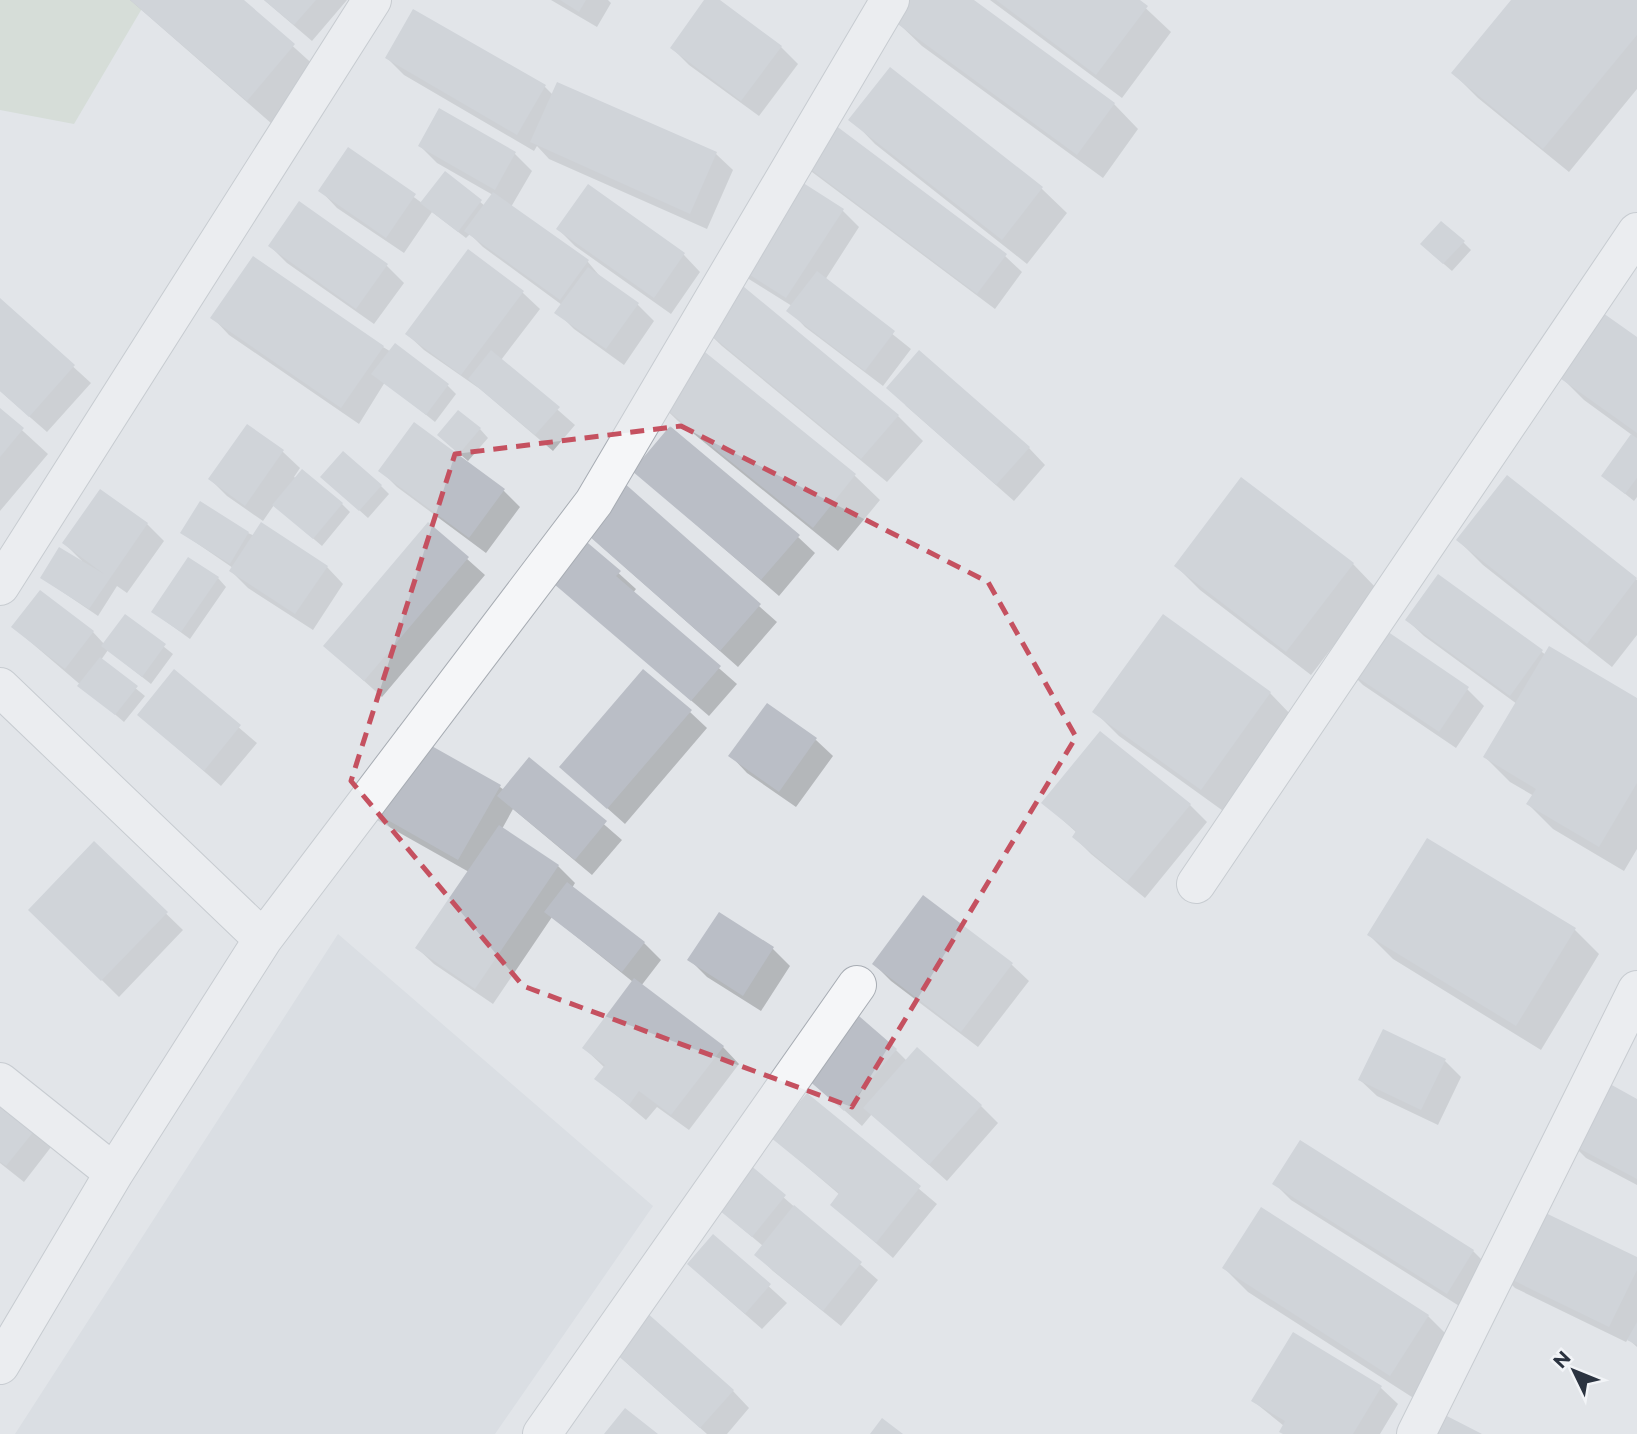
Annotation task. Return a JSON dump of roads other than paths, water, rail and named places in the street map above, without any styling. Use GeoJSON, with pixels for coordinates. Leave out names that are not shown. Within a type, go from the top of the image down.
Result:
{"type":"FeatureCollection","features":[{"type":"Feature","properties":{"kind":"street"},"geometry":{"type":"LineString","coordinates":[[0,586],[372,0]]}},
{"type":"Feature","properties":{"kind":"street"},"geometry":{"type":"LineString","coordinates":[[0,1365],[114,1173],[264,939],[594,502],[890,0]]}},
{"type":"Feature","properties":{"kind":"street"},"geometry":{"type":"LineString","coordinates":[[1196,884],[1637,232]]}},
{"type":"Feature","properties":{"kind":"street"},"geometry":{"type":"LineString","coordinates":[[0,687],[264,939]]}},
{"type":"Feature","properties":{"kind":"street"},"geometry":{"type":"LineString","coordinates":[[542,1434],[856,985]]}},
{"type":"Feature","properties":{"kind":"street"},"geometry":{"type":"LineString","coordinates":[[1416,1434],[1637,989]]}},
{"type":"Feature","properties":{"kind":"street"},"geometry":{"type":"LineString","coordinates":[[0,1082],[114,1173]]}}]}
